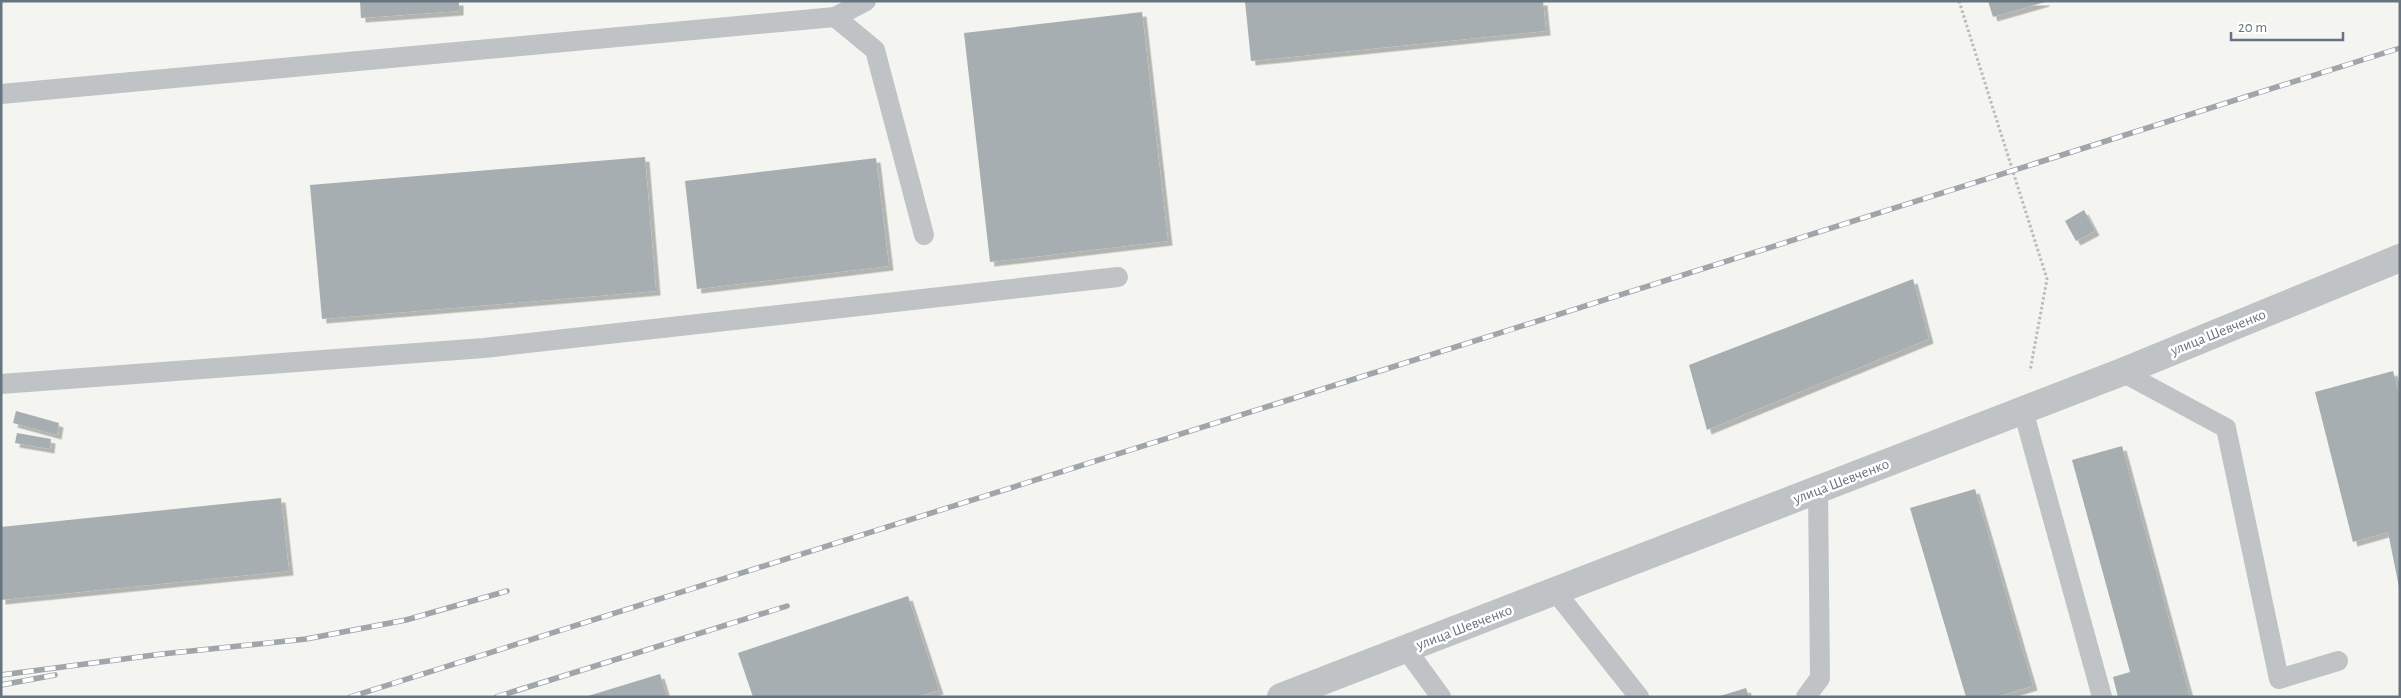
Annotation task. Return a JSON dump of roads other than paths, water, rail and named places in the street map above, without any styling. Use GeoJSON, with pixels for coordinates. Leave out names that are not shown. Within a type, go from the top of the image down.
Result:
{"type":"FeatureCollection","features":[{"type":"Feature","properties":{"kind":"street","name":"улица Шевченко"},"geometry":{"type":"LineString","coordinates":[[1280,697],[2122,372],[2400,258]]}},
{"type":"Feature","properties":{"kind":"lane"},"geometry":{"type":"LineString","coordinates":[[1,94],[835,17],[866,1]]}},
{"type":"Feature","properties":{"kind":"lane"},"geometry":{"type":"LineString","coordinates":[[835,17],[875,50],[924,234]]}},
{"type":"Feature","properties":{"kind":"lane"},"geometry":{"type":"LineString","coordinates":[[1,384],[484,348],[1118,277]]}},
{"type":"Feature","properties":{"kind":"lane"},"geometry":{"type":"LineString","coordinates":[[2122,372],[2226,428],[2279,679],[2338,661]]}},
{"type":"Feature","properties":{"kind":"lane"},"geometry":{"type":"LineString","coordinates":[[2023,410],[2102,697]]}},
{"type":"Feature","properties":{"kind":"lane"},"geometry":{"type":"LineString","coordinates":[[1806,697],[1820,678],[1818,490]]}},
{"type":"Feature","properties":{"kind":"lane"},"geometry":{"type":"LineString","coordinates":[[1555,591],[1639,697]]}},
{"type":"Feature","properties":{"kind":"lane"},"geometry":{"type":"LineString","coordinates":[[1406,649],[1441,697]]}},
{"type":"Feature","properties":{"kind":"railway"},"geometry":{"type":"LineString","coordinates":[[350,697],[2400,48]]}},
{"type":"Feature","properties":{"kind":"railway"},"geometry":{"type":"LineString","coordinates":[[1,675],[162,654],[306,639],[406,620],[507,591]]}},
{"type":"Feature","properties":{"kind":"railway"},"geometry":{"type":"LineString","coordinates":[[496,697],[787,606]]}},
{"type":"Feature","properties":{"kind":"railway"},"geometry":{"type":"LineString","coordinates":[[1,685],[55,675]]}}]}
